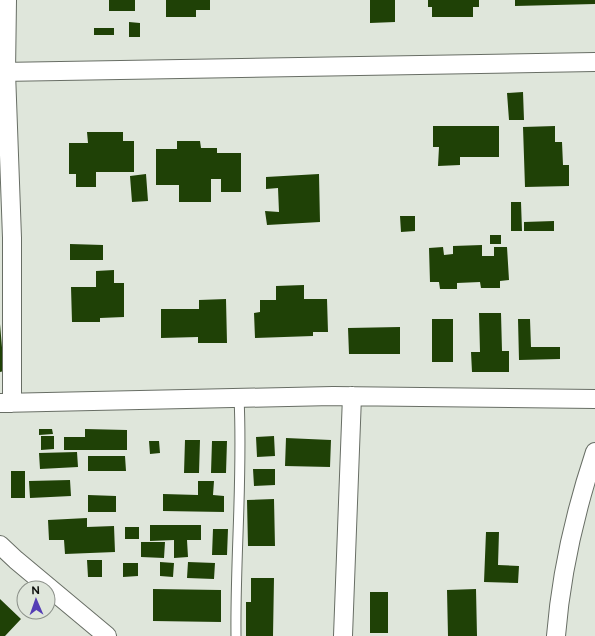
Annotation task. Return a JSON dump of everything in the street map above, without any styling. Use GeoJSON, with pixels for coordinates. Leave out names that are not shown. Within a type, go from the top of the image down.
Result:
{"type":"FeatureCollection","features":[{"type":"Feature","properties":{"kind":"street"},"geometry":{"type":"LineString","coordinates":[[7,0],[3,72],[12,238],[6,403],[352,396],[595,399]]}},
{"type":"Feature","properties":{"kind":"street"},"geometry":{"type":"LineString","coordinates":[[3,72],[595,62]]}},
{"type":"Feature","properties":{"kind":"street"},"geometry":{"type":"LineString","coordinates":[[343,636],[352,396]]}},
{"type":"Feature","properties":{"kind":"street"},"geometry":{"type":"LineString","coordinates":[[556,636],[559,596],[581,495],[595,452]]}},
{"type":"Feature","properties":{"kind":"street"},"geometry":{"type":"LineString","coordinates":[[0,545],[107,636]]}},
{"type":"Feature","properties":{"kind":"lane"},"geometry":{"type":"LineString","coordinates":[[236,636],[235,577],[241,429],[239,398]]}},
{"type":"Feature","properties":{"kind":"building"},"geometry":{"type":"Polygon","coordinates":[[[109,0],[135,0],[135,11],[109,11],[109,0]]]}},
{"type":"Feature","properties":{"kind":"building"},"geometry":{"type":"Polygon","coordinates":[[[166,0],[210,0],[210,10],[196,10],[196,17],[166,17],[166,0]]]}},
{"type":"Feature","properties":{"kind":"building"},"geometry":{"type":"Polygon","coordinates":[[[370,0],[395,0],[395,22],[370,23],[370,0]]]}},
{"type":"Feature","properties":{"kind":"building"},"geometry":{"type":"Polygon","coordinates":[[[428,0],[479,0],[479,7],[473,7],[473,17],[432,17],[432,7],[428,7],[428,0]]]}},
{"type":"Feature","properties":{"kind":"building"},"geometry":{"type":"Polygon","coordinates":[[[515,0],[595,0],[595,4],[515,6],[515,0]]]}},
{"type":"Feature","properties":{"kind":"building"},"geometry":{"type":"Polygon","coordinates":[[[129,22],[140,23],[140,37],[129,37],[129,22]]]}},
{"type":"Feature","properties":{"kind":"building"},"geometry":{"type":"Polygon","coordinates":[[[94,28],[114,28],[114,35],[94,35],[94,28]]]}},
{"type":"Feature","properties":{"kind":"building"},"geometry":{"type":"Polygon","coordinates":[[[523,92],[524,120],[509,120],[507,93],[523,92]]]}},
{"type":"Feature","properties":{"kind":"building"},"geometry":{"type":"Polygon","coordinates":[[[433,126],[499,126],[499,157],[460,157],[460,165],[438,166],[439,147],[433,147],[433,126]]]}},
{"type":"Feature","properties":{"kind":"building"},"geometry":{"type":"Polygon","coordinates":[[[555,126],[555,142],[562,142],[563,165],[569,165],[569,186],[525,187],[523,127],[555,126]]]}},
{"type":"Feature","properties":{"kind":"building"},"geometry":{"type":"Polygon","coordinates":[[[87,132],[123,132],[123,141],[134,141],[134,172],[96,172],[96,187],[76,187],[76,174],[69,174],[69,143],[88,143],[87,132]]]}},
{"type":"Feature","properties":{"kind":"building"},"geometry":{"type":"Polygon","coordinates":[[[177,141],[200,141],[201,148],[217,148],[217,153],[241,153],[241,192],[221,192],[221,179],[211,179],[211,202],[179,202],[179,185],[156,185],[156,149],[177,149],[177,141]]]}},
{"type":"Feature","properties":{"kind":"building"},"geometry":{"type":"Polygon","coordinates":[[[146,174],[148,201],[132,202],[130,176],[146,174]]]}},
{"type":"Feature","properties":{"kind":"building"},"geometry":{"type":"Polygon","coordinates":[[[319,174],[320,222],[267,225],[265,211],[279,212],[278,188],[266,189],[266,177],[319,174]]]}},
{"type":"Feature","properties":{"kind":"building"},"geometry":{"type":"Polygon","coordinates":[[[511,202],[521,202],[522,231],[511,231],[511,202]]]}},
{"type":"Feature","properties":{"kind":"building"},"geometry":{"type":"Polygon","coordinates":[[[400,216],[415,216],[415,231],[401,232],[400,216]]]}},
{"type":"Feature","properties":{"kind":"building"},"geometry":{"type":"Polygon","coordinates":[[[554,221],[554,231],[524,231],[524,222],[554,221]]]}},
{"type":"Feature","properties":{"kind":"building"},"geometry":{"type":"Polygon","coordinates":[[[490,235],[501,235],[501,244],[490,244],[490,235]]]}},
{"type":"Feature","properties":{"kind":"building"},"geometry":{"type":"Polygon","coordinates":[[[70,244],[103,245],[103,260],[70,260],[70,244]]]}},
{"type":"Feature","properties":{"kind":"building"},"geometry":{"type":"Polygon","coordinates":[[[482,245],[482,256],[494,256],[494,247],[507,247],[509,280],[500,281],[500,288],[481,288],[480,282],[457,283],[457,289],[440,289],[439,282],[430,282],[429,248],[443,247],[444,255],[453,254],[453,246],[482,245]]]}},
{"type":"Feature","properties":{"kind":"building"},"geometry":{"type":"Polygon","coordinates":[[[114,270],[114,283],[124,283],[124,317],[100,318],[100,322],[72,322],[71,287],[96,287],[96,271],[114,270]]]}},
{"type":"Feature","properties":{"kind":"building"},"geometry":{"type":"Polygon","coordinates":[[[304,285],[304,299],[327,299],[328,332],[313,332],[313,336],[255,338],[254,313],[260,312],[260,300],[276,300],[276,286],[304,285]]]}},
{"type":"Feature","properties":{"kind":"building"},"geometry":{"type":"Polygon","coordinates":[[[226,299],[227,343],[198,343],[198,337],[161,338],[161,309],[199,309],[199,300],[226,299]]]}},
{"type":"Feature","properties":{"kind":"building"},"geometry":{"type":"Polygon","coordinates":[[[479,313],[501,313],[502,351],[509,351],[509,372],[472,372],[471,352],[480,352],[479,313]]]}},
{"type":"Feature","properties":{"kind":"building"},"geometry":{"type":"Polygon","coordinates":[[[432,319],[453,319],[453,362],[432,362],[432,319]]]}},
{"type":"Feature","properties":{"kind":"building"},"geometry":{"type":"Polygon","coordinates":[[[518,319],[530,319],[531,347],[560,347],[560,359],[519,360],[518,319]]]}},
{"type":"Feature","properties":{"kind":"building"},"geometry":{"type":"Polygon","coordinates":[[[0,324],[4,371],[0,372],[0,324]]]}},
{"type":"Feature","properties":{"kind":"building"},"geometry":{"type":"Polygon","coordinates":[[[400,327],[400,354],[349,354],[348,328],[400,327]]]}},
{"type":"Feature","properties":{"kind":"building"},"geometry":{"type":"Polygon","coordinates":[[[39,429],[52,429],[53,434],[39,435],[39,429]]]}},
{"type":"Feature","properties":{"kind":"building"},"geometry":{"type":"Polygon","coordinates":[[[85,429],[127,430],[127,450],[64,450],[64,437],[85,437],[85,429]]]}},
{"type":"Feature","properties":{"kind":"building"},"geometry":{"type":"Polygon","coordinates":[[[41,436],[54,436],[54,449],[41,450],[41,436]]]}},
{"type":"Feature","properties":{"kind":"building"},"geometry":{"type":"Polygon","coordinates":[[[274,436],[275,456],[257,457],[256,437],[274,436]]]}},
{"type":"Feature","properties":{"kind":"building"},"geometry":{"type":"Polygon","coordinates":[[[286,438],[331,440],[330,467],[285,466],[286,438]]]}},
{"type":"Feature","properties":{"kind":"building"},"geometry":{"type":"Polygon","coordinates":[[[185,440],[200,440],[199,473],[184,473],[185,440]]]}},
{"type":"Feature","properties":{"kind":"building"},"geometry":{"type":"Polygon","coordinates":[[[149,441],[159,441],[160,453],[150,454],[149,441]]]}},
{"type":"Feature","properties":{"kind":"building"},"geometry":{"type":"Polygon","coordinates":[[[212,441],[227,441],[226,473],[211,473],[212,441]]]}},
{"type":"Feature","properties":{"kind":"building"},"geometry":{"type":"Polygon","coordinates":[[[77,452],[78,467],[40,469],[39,453],[77,452]]]}},
{"type":"Feature","properties":{"kind":"building"},"geometry":{"type":"Polygon","coordinates":[[[88,456],[125,456],[126,471],[88,471],[88,456]]]}},
{"type":"Feature","properties":{"kind":"building"},"geometry":{"type":"Polygon","coordinates":[[[253,469],[275,469],[275,485],[254,486],[253,469]]]}},
{"type":"Feature","properties":{"kind":"building"},"geometry":{"type":"Polygon","coordinates":[[[11,471],[25,471],[25,498],[11,498],[11,471]]]}},
{"type":"Feature","properties":{"kind":"building"},"geometry":{"type":"Polygon","coordinates":[[[70,480],[71,496],[30,498],[29,481],[70,480]]]}},
{"type":"Feature","properties":{"kind":"building"},"geometry":{"type":"Polygon","coordinates":[[[198,481],[214,481],[213,495],[224,496],[224,512],[163,511],[163,494],[198,495],[198,481]]]}},
{"type":"Feature","properties":{"kind":"building"},"geometry":{"type":"Polygon","coordinates":[[[88,495],[116,496],[116,512],[88,512],[88,495]]]}},
{"type":"Feature","properties":{"kind":"building"},"geometry":{"type":"Polygon","coordinates":[[[274,499],[275,546],[248,546],[247,500],[274,499]]]}},
{"type":"Feature","properties":{"kind":"building"},"geometry":{"type":"Polygon","coordinates":[[[87,518],[87,527],[114,526],[115,552],[65,554],[64,540],[49,540],[48,520],[87,518]]]}},
{"type":"Feature","properties":{"kind":"building"},"geometry":{"type":"Polygon","coordinates":[[[150,525],[201,525],[201,540],[187,540],[188,557],[174,558],[174,540],[150,541],[150,525]]]}},
{"type":"Feature","properties":{"kind":"building"},"geometry":{"type":"Polygon","coordinates":[[[125,527],[139,527],[139,539],[125,539],[125,527]]]}},
{"type":"Feature","properties":{"kind":"building"},"geometry":{"type":"Polygon","coordinates":[[[213,529],[228,529],[227,555],[212,555],[213,529]]]}},
{"type":"Feature","properties":{"kind":"building"},"geometry":{"type":"Polygon","coordinates":[[[486,532],[499,532],[498,565],[519,566],[518,583],[484,582],[486,532]]]}},
{"type":"Feature","properties":{"kind":"building"},"geometry":{"type":"Polygon","coordinates":[[[141,542],[165,542],[164,558],[141,557],[141,542]]]}},
{"type":"Feature","properties":{"kind":"building"},"geometry":{"type":"Polygon","coordinates":[[[87,560],[102,560],[102,577],[88,577],[87,560]]]}},
{"type":"Feature","properties":{"kind":"building"},"geometry":{"type":"Polygon","coordinates":[[[160,562],[174,563],[173,577],[160,576],[160,562]]]}},
{"type":"Feature","properties":{"kind":"building"},"geometry":{"type":"Polygon","coordinates":[[[188,562],[215,563],[214,579],[187,578],[188,562]]]}},
{"type":"Feature","properties":{"kind":"building"},"geometry":{"type":"Polygon","coordinates":[[[123,563],[138,563],[138,576],[123,577],[123,563]]]}},
{"type":"Feature","properties":{"kind":"building"},"geometry":{"type":"Polygon","coordinates":[[[251,578],[274,578],[273,636],[246,636],[246,602],[251,602],[251,578]]]}},
{"type":"Feature","properties":{"kind":"building"},"geometry":{"type":"Polygon","coordinates":[[[153,589],[221,590],[221,622],[153,621],[153,589]]]}},
{"type":"Feature","properties":{"kind":"building"},"geometry":{"type":"Polygon","coordinates":[[[476,589],[477,636],[448,636],[447,590],[476,589]]]}},
{"type":"Feature","properties":{"kind":"building"},"geometry":{"type":"Polygon","coordinates":[[[370,592],[388,592],[388,633],[370,633],[370,592]]]}},
{"type":"Feature","properties":{"kind":"building"},"geometry":{"type":"Polygon","coordinates":[[[0,599],[16,614],[16,620],[20,620],[5,636],[0,636],[0,599]]]}}]}
